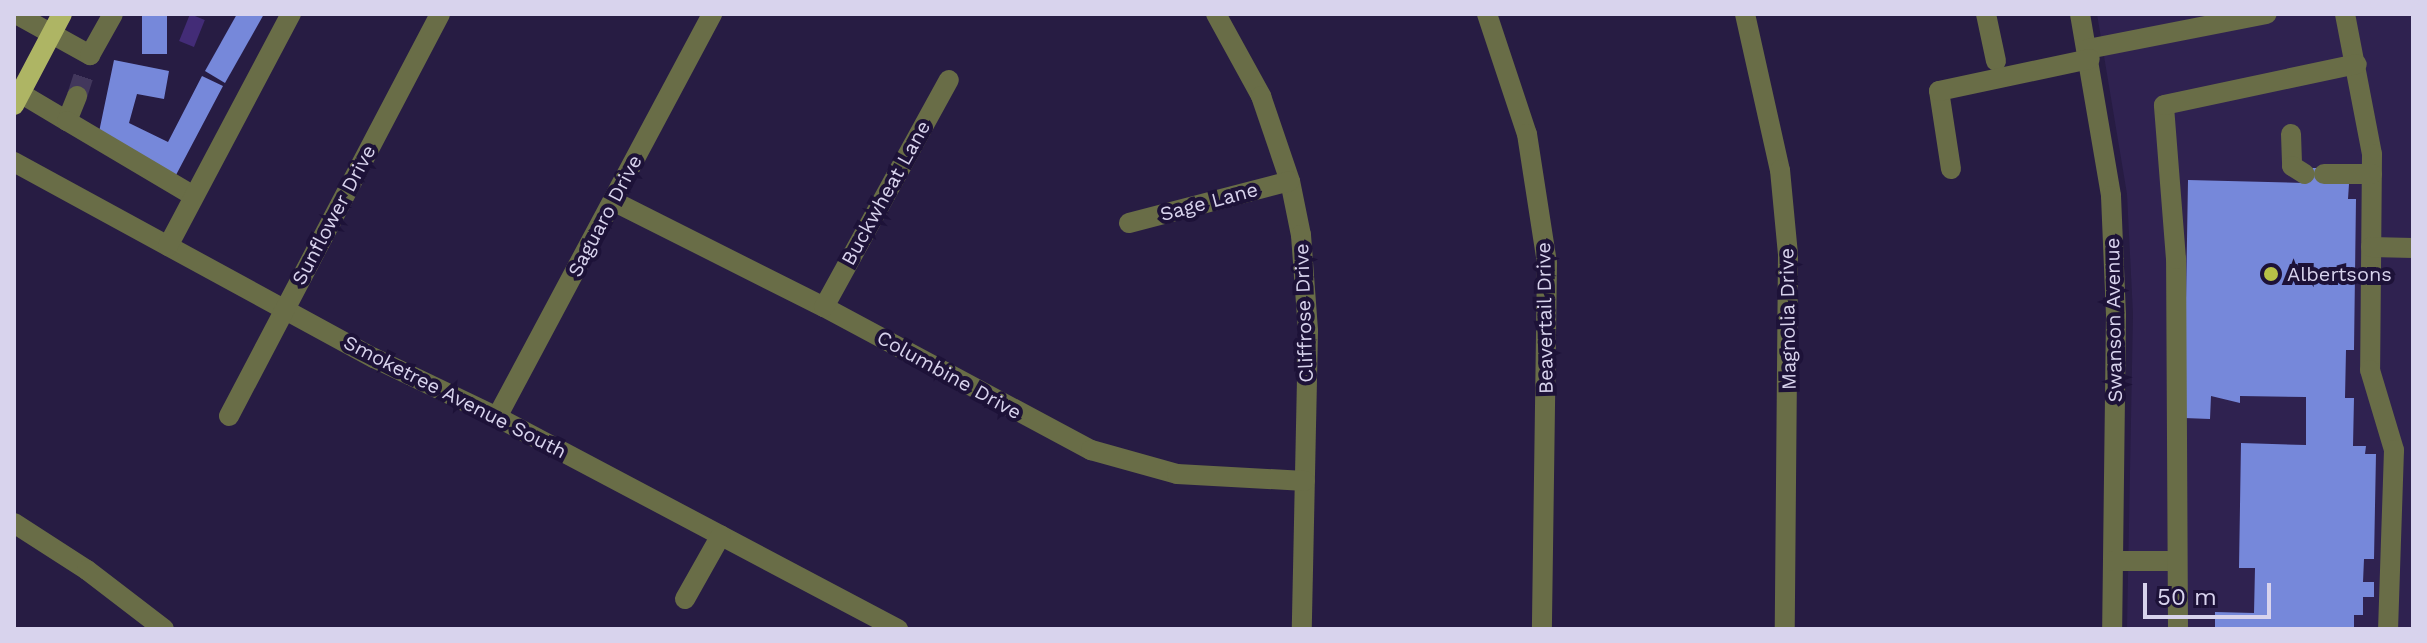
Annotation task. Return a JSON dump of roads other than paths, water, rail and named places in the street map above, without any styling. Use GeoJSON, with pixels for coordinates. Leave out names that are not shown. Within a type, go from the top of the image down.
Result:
{"type":"FeatureCollection","features":[{"type":"Feature","properties":{"kind":"main road"},"geometry":{"type":"LineString","coordinates":[[16,102],[62,14]]}},
{"type":"Feature","properties":{"kind":"street"},"geometry":{"type":"LineString","coordinates":[[16,14],[51,35],[87,63],[113,14]]}},
{"type":"Feature","properties":{"kind":"street"},"geometry":{"type":"LineString","coordinates":[[168,246],[291,14]]}},
{"type":"Feature","properties":{"kind":"street","name":"Sunflower Drive"},"geometry":{"type":"LineString","coordinates":[[229,416],[440,14]]}},
{"type":"Feature","properties":{"kind":"street","name":"Saguaro Drive"},"geometry":{"type":"LineString","coordinates":[[497,417],[712,14]]}},
{"type":"Feature","properties":{"kind":"street","name":"Beavertail Drive"},"geometry":{"type":"LineString","coordinates":[[1487,14],[1527,134],[1547,263],[1542,629]]}},
{"type":"Feature","properties":{"kind":"street","name":"Magnolia Drive"},"geometry":{"type":"LineString","coordinates":[[1745,14],[1780,170],[1788,254],[1785,629]]}},
{"type":"Feature","properties":{"kind":"street"},"geometry":{"type":"LineString","coordinates":[[1986,14],[1996,61]]}},
{"type":"Feature","properties":{"kind":"street","name":"Swanson Avenue"},"geometry":{"type":"LineString","coordinates":[[2080,14],[2111,196],[2116,314],[2112,629]]}},
{"type":"Feature","properties":{"kind":"street"},"geometry":{"type":"LineString","coordinates":[[1951,169],[1939,91],[2267,14]]}},
{"type":"Feature","properties":{"kind":"street"},"geometry":{"type":"LineString","coordinates":[[2345,14],[2357,64],[2372,174],[2370,370],[2394,450],[2403,494],[2388,629]]}},
{"type":"Feature","properties":{"kind":"street","name":"Cliffrose Drive"},"geometry":{"type":"LineString","coordinates":[[1218,15],[1261,96],[1290,181],[1307,283],[1302,629]]}},
{"type":"Feature","properties":{"kind":"street"},"geometry":{"type":"LineString","coordinates":[[2178,629],[2176,259],[2164,105],[2357,64]]}},
{"type":"Feature","properties":{"kind":"street","name":"Buckwheat Lane"},"geometry":{"type":"LineString","coordinates":[[824,307],[949,80]]}},
{"type":"Feature","properties":{"kind":"street"},"geometry":{"type":"LineString","coordinates":[[67,121],[77,96]]}},
{"type":"Feature","properties":{"kind":"street"},"geometry":{"type":"LineString","coordinates":[[16,102],[67,121],[194,196]]}},
{"type":"Feature","properties":{"kind":"street"},"geometry":{"type":"LineString","coordinates":[[2291,134],[2292,166],[2314,174],[2372,174]]}},
{"type":"Feature","properties":{"kind":"street","name":"Smoketree Avenue South"},"geometry":{"type":"LineString","coordinates":[[14,162],[284,308],[898,629]]}},
{"type":"Feature","properties":{"kind":"street","name":"Sage Lane"},"geometry":{"type":"LineString","coordinates":[[1129,223],[1290,181]]}},
{"type":"Feature","properties":{"kind":"street","name":"Columbine Drive"},"geometry":{"type":"LineString","coordinates":[[613,201],[824,307],[1064,438],[1119,461],[1206,478],[1305,481]]}},
{"type":"Feature","properties":{"kind":"street"},"geometry":{"type":"LineString","coordinates":[[2371,247],[2413,248]]}},
{"type":"Feature","properties":{"kind":"street"},"geometry":{"type":"LineString","coordinates":[[14,523],[87,570],[164,629]]}},
{"type":"Feature","properties":{"kind":"street"},"geometry":{"type":"LineString","coordinates":[[685,599],[721,535]]}},
{"type":"Feature","properties":{"kind":"street"},"geometry":{"type":"LineString","coordinates":[[2113,561],[2177,561]]}},
{"type":"Feature","properties":{"kind":"tunnel"},"geometry":{"type":"LineString","coordinates":[[77,96],[85,71]]}},
{"type":"Feature","properties":{"kind":"place","name":"Albertsons"},"geometry":{"type":"Point","coordinates":[2271,274]}}]}
